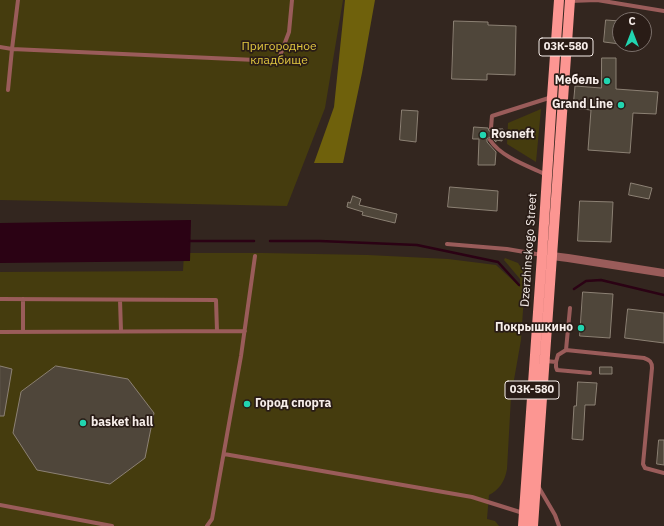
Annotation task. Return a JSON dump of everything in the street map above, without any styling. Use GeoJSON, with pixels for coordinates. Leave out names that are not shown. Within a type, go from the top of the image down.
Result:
{"type":"FeatureCollection","features":[{"type":"Feature","properties":{"kind":"main road","name":"Dzerzhinskogo Street"},"geometry":{"type":"LineString","coordinates":[[534,521],[545,361],[547,175],[559,0]]}},
{"type":"Feature","properties":{"kind":"main road","name":"Dzerzhinskogo Street"},"geometry":{"type":"LineString","coordinates":[[523,526],[570,1]]}},
{"type":"Feature","properties":{"kind":"main road","name":"03К-580"},"geometry":{"type":"LineString","coordinates":[[524,513],[534,521]]}},
{"type":"Feature","properties":{"kind":"street"},"geometry":{"type":"LineString","coordinates":[[547,255],[664,273]]}},
{"type":"Feature","properties":{"kind":"lane"},"geometry":{"type":"LineString","coordinates":[[8,90],[18,0]]}},
{"type":"Feature","properties":{"kind":"lane"},"geometry":{"type":"LineString","coordinates":[[0,47],[12,49],[278,61],[289,32],[292,0]]}},
{"type":"Feature","properties":{"kind":"lane"},"geometry":{"type":"LineString","coordinates":[[570,1],[597,0],[664,11]]}},
{"type":"Feature","properties":{"kind":"lane"},"geometry":{"type":"LineString","coordinates":[[490,128],[492,116],[552,97]]}},
{"type":"Feature","properties":{"kind":"lane"},"geometry":{"type":"LineString","coordinates":[[490,140],[494,146],[504,154],[547,175]]}},
{"type":"Feature","properties":{"kind":"lane"},"geometry":{"type":"LineString","coordinates":[[447,244],[508,249],[547,255]]}},
{"type":"Feature","properties":{"kind":"lane"},"geometry":{"type":"LineString","coordinates":[[207,526],[212,518],[224,454],[245,331],[255,256]]}},
{"type":"Feature","properties":{"kind":"lane"},"geometry":{"type":"LineString","coordinates":[[0,299],[216,300],[217,331]]}},
{"type":"Feature","properties":{"kind":"lane"},"geometry":{"type":"LineString","coordinates":[[23,299],[23,332]]}},
{"type":"Feature","properties":{"kind":"lane"},"geometry":{"type":"LineString","coordinates":[[120,300],[121,331]]}},
{"type":"Feature","properties":{"kind":"lane"},"geometry":{"type":"LineString","coordinates":[[566,350],[570,308]]}},
{"type":"Feature","properties":{"kind":"lane"},"geometry":{"type":"LineString","coordinates":[[0,332],[245,331]]}},
{"type":"Feature","properties":{"kind":"lane"},"geometry":{"type":"LineString","coordinates":[[590,373],[557,370],[556,362],[558,355],[566,350],[644,358],[652,363],[643,464],[645,468],[664,473]]}},
{"type":"Feature","properties":{"kind":"lane"},"geometry":{"type":"LineString","coordinates":[[545,361],[556,362]]}},
{"type":"Feature","properties":{"kind":"lane"},"geometry":{"type":"LineString","coordinates":[[224,454],[472,497],[524,513]]}},
{"type":"Feature","properties":{"kind":"lane"},"geometry":{"type":"LineString","coordinates":[[537,483],[555,515],[559,526]]}},
{"type":"Feature","properties":{"kind":"lane"},"geometry":{"type":"LineString","coordinates":[[0,505],[112,526]]}},
{"type":"Feature","properties":{"kind":"green space","name":"Пригородное кладбище"},"geometry":{"type":"Polygon","coordinates":[[[0,0],[343,0],[325,108],[287,206],[0,200],[0,0]]]}},
{"type":"Feature","properties":{"kind":"green space"},"geometry":{"type":"Polygon","coordinates":[[[541,109],[536,162],[507,144],[508,123],[541,109]]]}},
{"type":"Feature","properties":{"kind":"green space","name":"Город спорта"},"geometry":{"type":"Polygon","coordinates":[[[184,253],[368,255],[448,259],[496,265],[520,287],[520,279],[504,260],[505,258],[518,263],[522,269],[525,281],[521,340],[511,397],[507,469],[501,485],[496,491],[489,495],[487,519],[495,521],[499,526],[0,526],[0,272],[183,271],[184,253]]]}},
{"type":"Feature","properties":{"kind":"shaded area"},"geometry":{"type":"Polygon","coordinates":[[[345,0],[375,0],[362,73],[343,163],[314,163],[334,107],[345,0]]]}},
{"type":"Feature","properties":{"kind":"shaded area"},"geometry":{"type":"Polygon","coordinates":[[[191,220],[190,261],[0,263],[0,223],[191,220]]]}},
{"type":"Feature","properties":{"kind":"building"},"geometry":{"type":"Polygon","coordinates":[[[606,20],[612,20],[612,43],[604,42],[606,20]]]}},
{"type":"Feature","properties":{"kind":"building"},"geometry":{"type":"Polygon","coordinates":[[[454,21],[488,22],[488,25],[516,26],[515,75],[487,74],[487,80],[452,79],[454,21]]]}},
{"type":"Feature","properties":{"kind":"building"},"geometry":{"type":"Polygon","coordinates":[[[602,58],[616,58],[616,89],[658,92],[656,114],[633,113],[630,153],[588,150],[591,110],[573,108],[575,86],[601,88],[602,58]]]}},
{"type":"Feature","properties":{"kind":"building"},"geometry":{"type":"Polygon","coordinates":[[[402,110],[418,111],[416,142],[400,140],[402,110]]]}},
{"type":"Feature","properties":{"kind":"building"},"geometry":{"type":"Polygon","coordinates":[[[474,127],[488,128],[489,131],[494,129],[503,129],[502,141],[496,140],[496,142],[490,137],[487,139],[487,142],[496,152],[495,165],[478,165],[479,139],[473,139],[474,127]]]}},
{"type":"Feature","properties":{"kind":"building"},"geometry":{"type":"Polygon","coordinates":[[[631,183],[652,188],[649,199],[629,195],[631,183]]]}},
{"type":"Feature","properties":{"kind":"building"},"geometry":{"type":"Polygon","coordinates":[[[450,187],[498,191],[497,211],[448,207],[450,187]]]}},
{"type":"Feature","properties":{"kind":"building"},"geometry":{"type":"Polygon","coordinates":[[[353,196],[361,199],[359,205],[397,214],[395,223],[362,215],[363,212],[347,207],[348,202],[350,203],[353,196]]]}},
{"type":"Feature","properties":{"kind":"building"},"geometry":{"type":"Polygon","coordinates":[[[580,201],[613,202],[611,242],[578,241],[580,201]]]}},
{"type":"Feature","properties":{"kind":"building"},"geometry":{"type":"Polygon","coordinates":[[[583,292],[613,294],[610,338],[580,336],[583,292]]]}},
{"type":"Feature","properties":{"kind":"building"},"geometry":{"type":"Polygon","coordinates":[[[628,309],[664,313],[664,343],[625,338],[628,309]]]}},
{"type":"Feature","properties":{"kind":"building"},"geometry":{"type":"Polygon","coordinates":[[[0,366],[12,369],[4,416],[0,416],[0,366]]]}},
{"type":"Feature","properties":{"kind":"building","name":"basket hall"},"geometry":{"type":"Polygon","coordinates":[[[56,366],[128,379],[154,413],[145,458],[110,484],[37,470],[13,433],[21,392],[56,366]]]}},
{"type":"Feature","properties":{"kind":"building"},"geometry":{"type":"Polygon","coordinates":[[[600,367],[612,367],[612,374],[600,374],[600,367]]]}},
{"type":"Feature","properties":{"kind":"building"},"geometry":{"type":"Polygon","coordinates":[[[578,382],[597,383],[595,405],[585,405],[583,440],[572,439],[574,406],[576,406],[578,382]]]}},
{"type":"Feature","properties":{"kind":"building"},"geometry":{"type":"Polygon","coordinates":[[[659,440],[664,440],[664,465],[657,464],[659,440]]]}},
{"type":"Feature","properties":{"kind":"waterway"},"geometry":{"type":"LineString","coordinates":[[190,241],[254,241]]}},
{"type":"Feature","properties":{"kind":"waterway"},"geometry":{"type":"LineString","coordinates":[[270,241],[320,241],[417,245],[498,262],[519,285]]}},
{"type":"Feature","properties":{"kind":"waterway"},"geometry":{"type":"LineString","coordinates":[[574,289],[586,281],[601,280],[664,295]]}},
{"type":"Feature","properties":{"kind":"place","name":"Мебель"},"geometry":{"type":"Point","coordinates":[607,81]}},
{"type":"Feature","properties":{"kind":"place","name":"Grand Line"},"geometry":{"type":"Point","coordinates":[621,105]}},
{"type":"Feature","properties":{"kind":"place","name":"Rosneft"},"geometry":{"type":"Point","coordinates":[483,135]}},
{"type":"Feature","properties":{"kind":"place","name":"Покрышкино"},"geometry":{"type":"Point","coordinates":[581,328]}},
{"type":"Feature","properties":{"kind":"place","name":"Город спорта"},"geometry":{"type":"Point","coordinates":[247,404]}},
{"type":"Feature","properties":{"kind":"place","name":"basket hall"},"geometry":{"type":"Point","coordinates":[83,423]}}]}
